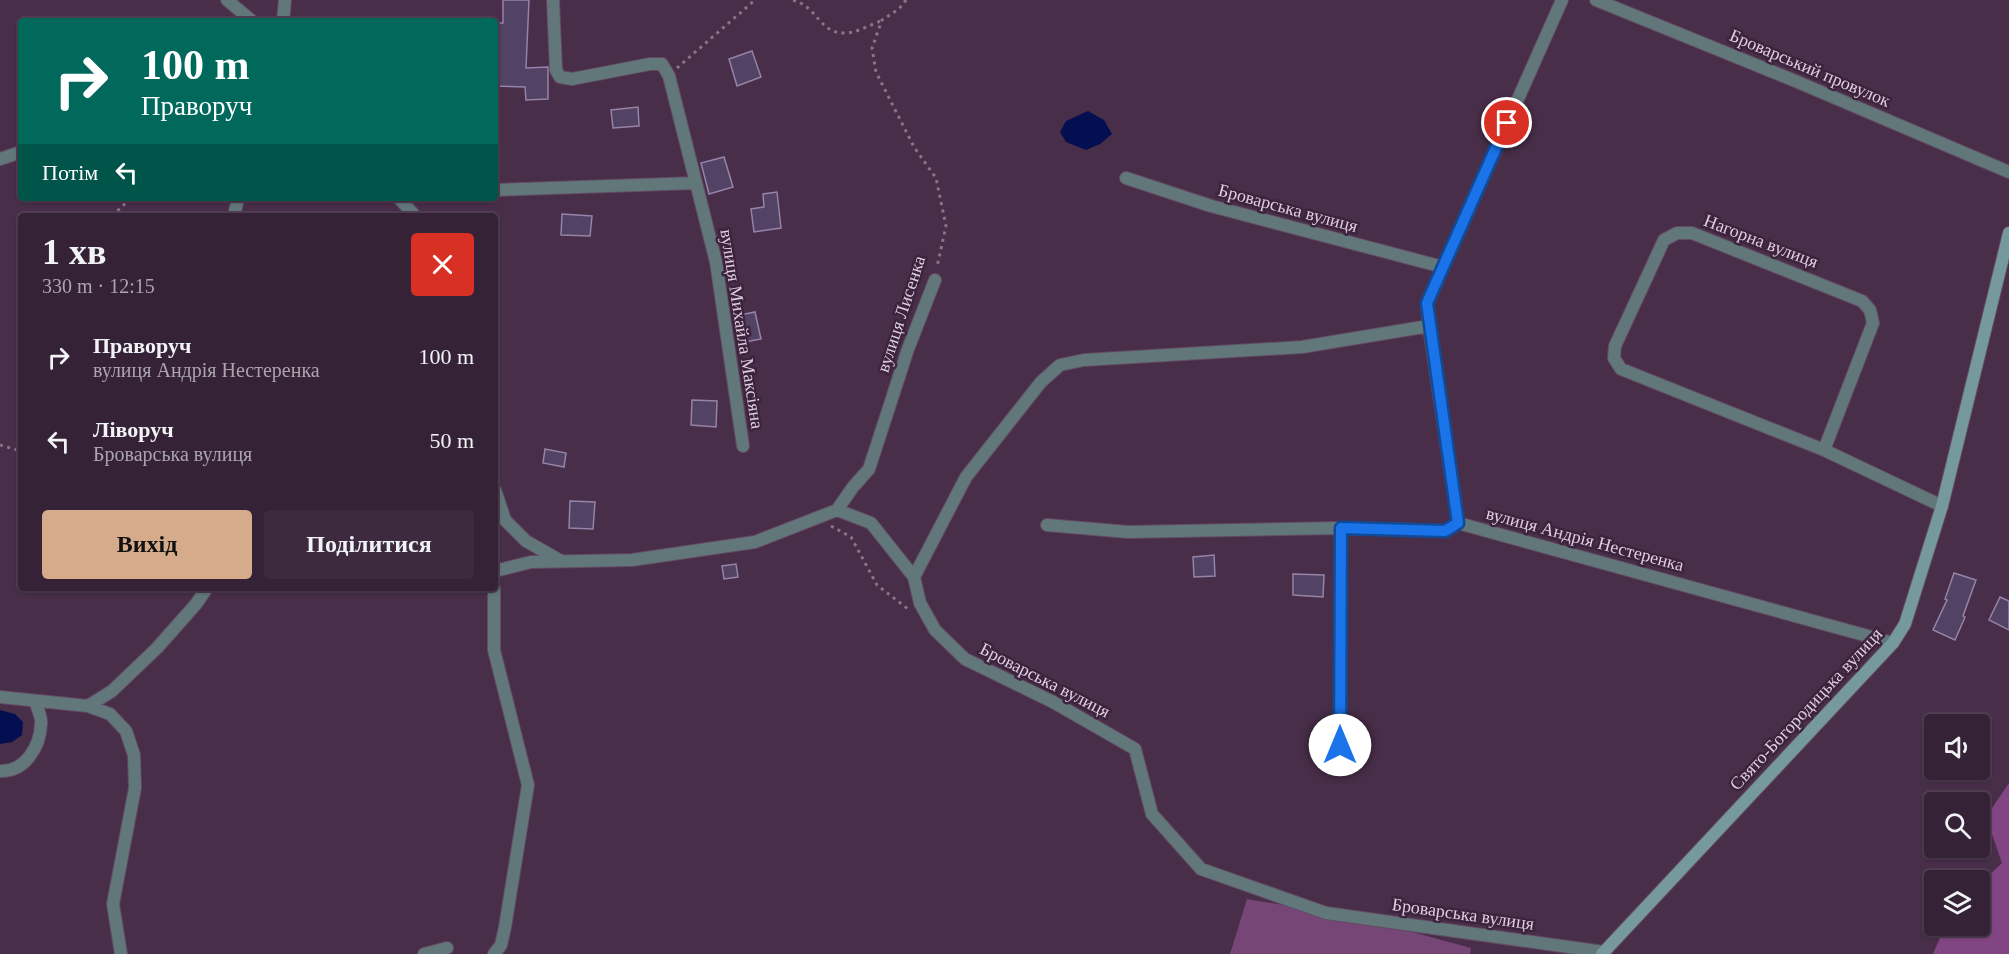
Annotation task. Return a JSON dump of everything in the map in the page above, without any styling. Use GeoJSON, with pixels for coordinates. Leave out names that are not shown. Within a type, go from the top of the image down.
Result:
{"type":"FeatureCollection","features":[{"type":"Feature","properties":{"kind":"street"},"geometry":{"type":"LineString","coordinates":[[227,0],[248,18]]}},
{"type":"Feature","properties":{"kind":"street"},"geometry":{"type":"LineString","coordinates":[[283,18],[285,0]]}},
{"type":"Feature","properties":{"kind":"street"},"geometry":{"type":"LineString","coordinates":[[553,0],[556,70],[560,77],[572,79],[650,64],[662,64],[669,75]]}},
{"type":"Feature","properties":{"kind":"street"},"geometry":{"type":"LineString","coordinates":[[1458,523],[1427,303],[1562,0]]}},
{"type":"Feature","properties":{"kind":"street","name":"Броварський провулок"},"geometry":{"type":"LineString","coordinates":[[1596,0],[2009,171]]}},
{"type":"Feature","properties":{"kind":"street","name":"вулиця Михайла Максіяна"},"geometry":{"type":"LineString","coordinates":[[669,75],[716,262],[743,446]]}},
{"type":"Feature","properties":{"kind":"street"},"geometry":{"type":"LineString","coordinates":[[0,159],[18,153]]}},
{"type":"Feature","properties":{"kind":"street","name":"Броварська вулиця"},"geometry":{"type":"LineString","coordinates":[[1126,178],[1211,206],[1443,267]]}},
{"type":"Feature","properties":{"kind":"street"},"geometry":{"type":"LineString","coordinates":[[498,190],[696,183]]}},
{"type":"Feature","properties":{"kind":"street"},"geometry":{"type":"LineString","coordinates":[[402,201],[412,213]]}},
{"type":"Feature","properties":{"kind":"street","name":"Нагорна вулиця"},"geometry":{"type":"LineString","coordinates":[[1824,450],[1873,323],[1870,310],[1862,301],[1692,233],[1677,233],[1664,240],[1615,346],[1614,358],[1621,369],[1824,450],[1942,506]]}},
{"type":"Feature","properties":{"kind":"street","name":"Свято-Богородицька вулиця"},"geometry":{"type":"LineString","coordinates":[[1603,953],[1893,643],[1905,624],[1942,506],[2009,233]]}},
{"type":"Feature","properties":{"kind":"street","name":"вулиця Лисенка"},"geometry":{"type":"LineString","coordinates":[[837,510],[869,469],[908,349],[935,280]]}},
{"type":"Feature","properties":{"kind":"street"},"geometry":{"type":"LineString","coordinates":[[498,570],[531,562],[632,560],[755,542],[837,510],[871,523],[914,578],[966,477],[1041,382],[1060,365],[1084,360],[1302,347],[1429,326]]}},
{"type":"Feature","properties":{"kind":"street"},"geometry":{"type":"LineString","coordinates":[[498,499],[505,520],[526,541],[562,561]]}},
{"type":"Feature","properties":{"kind":"street","name":"вулиця Андрія Нестеренка"},"geometry":{"type":"LineString","coordinates":[[1047,525],[1128,532],[1341,528],[1445,531],[1458,523],[1893,643]]}},
{"type":"Feature","properties":{"kind":"street"},"geometry":{"type":"LineString","coordinates":[[1340,745],[1341,528]]}},
{"type":"Feature","properties":{"kind":"street","name":"Броварська вулиця"},"geometry":{"type":"LineString","coordinates":[[914,578],[921,603],[935,630],[965,659],[1053,702],[1135,748],[1152,813],[1201,869],[1326,913],[1603,953]]}},
{"type":"Feature","properties":{"kind":"street"},"geometry":{"type":"LineString","coordinates":[[88,706],[112,692],[157,648],[205,591]]}},
{"type":"Feature","properties":{"kind":"street"},"geometry":{"type":"LineString","coordinates":[[494,591],[494,650],[528,785],[505,927],[501,945],[494,954]]}},
{"type":"Feature","properties":{"kind":"street"},"geometry":{"type":"LineString","coordinates":[[0,697],[88,706],[110,714],[126,731],[134,755],[135,788],[112,904],[121,954]]}},
{"type":"Feature","properties":{"kind":"street"},"geometry":{"type":"LineString","coordinates":[[0,771],[19,767],[32,755],[42,722],[35,701]]}},
{"type":"Feature","properties":{"kind":"street"},"geometry":{"type":"LineString","coordinates":[[424,954],[447,948]]}},
{"type":"Feature","properties":{"kind":"path"},"geometry":{"type":"LineString","coordinates":[[669,75],[755,0]]}},
{"type":"Feature","properties":{"kind":"path"},"geometry":{"type":"LineString","coordinates":[[793,0],[805,3],[829,30],[846,34],[882,20],[899,9],[906,0]]}},
{"type":"Feature","properties":{"kind":"path","name":"вулиця Лисенка"},"geometry":{"type":"LineString","coordinates":[[882,20],[872,48],[876,72],[914,147],[936,178],[945,226],[935,280]]}},
{"type":"Feature","properties":{"kind":"path"},"geometry":{"type":"LineString","coordinates":[[115,213],[128,201]]}},
{"type":"Feature","properties":{"kind":"path"},"geometry":{"type":"LineString","coordinates":[[0,445],[18,450]]}},
{"type":"Feature","properties":{"kind":"path"},"geometry":{"type":"LineString","coordinates":[[818,519],[851,537],[877,585],[910,611]]}},
{"type":"Feature","properties":{"kind":"shaded area"},"geometry":{"type":"Polygon","coordinates":[[[1088,111],[1104,120],[1112,134],[1100,144],[1086,150],[1066,142],[1060,132],[1066,121],[1088,111]]]}},
{"type":"Feature","properties":{"kind":"shaded area"},"geometry":{"type":"Polygon","coordinates":[[[0,710],[15,714],[23,722],[22,735],[12,742],[0,744],[0,710]]]}},
{"type":"Feature","properties":{"kind":"shaded area"},"geometry":{"type":"Polygon","coordinates":[[[2009,783],[2009,954],[1933,954],[1941,936],[1990,936],[1990,874],[2002,863],[1990,828],[1990,811],[2009,783]]]}},
{"type":"Feature","properties":{"kind":"shaded area"},"geometry":{"type":"Polygon","coordinates":[[[1247,899],[1361,918],[1471,948],[1470,954],[1230,954],[1247,899]]]}},
{"type":"Feature","properties":{"kind":"building"},"geometry":{"type":"Polygon","coordinates":[[[503,0],[529,0],[526,68],[548,67],[548,99],[526,100],[525,87],[498,86],[498,23],[503,23],[503,0]]]}},
{"type":"Feature","properties":{"kind":"building"},"geometry":{"type":"Polygon","coordinates":[[[752,51],[761,77],[737,86],[729,59],[752,51]]]}},
{"type":"Feature","properties":{"kind":"building"},"geometry":{"type":"Polygon","coordinates":[[[638,107],[639,126],[613,128],[611,110],[638,107]]]}},
{"type":"Feature","properties":{"kind":"building"},"geometry":{"type":"Polygon","coordinates":[[[724,157],[733,187],[709,194],[701,163],[724,157]]]}},
{"type":"Feature","properties":{"kind":"building"},"geometry":{"type":"Polygon","coordinates":[[[777,192],[781,228],[754,232],[751,209],[764,207],[763,194],[777,192]]]}},
{"type":"Feature","properties":{"kind":"building"},"geometry":{"type":"Polygon","coordinates":[[[562,214],[592,216],[590,236],[561,235],[562,214]]]}},
{"type":"Feature","properties":{"kind":"building"},"geometry":{"type":"Polygon","coordinates":[[[755,312],[761,339],[740,343],[735,316],[755,312]]]}},
{"type":"Feature","properties":{"kind":"building"},"geometry":{"type":"Polygon","coordinates":[[[692,400],[717,401],[716,427],[691,425],[692,400]]]}},
{"type":"Feature","properties":{"kind":"building"},"geometry":{"type":"Polygon","coordinates":[[[545,449],[566,453],[564,467],[543,463],[545,449]]]}},
{"type":"Feature","properties":{"kind":"building"},"geometry":{"type":"Polygon","coordinates":[[[570,501],[595,502],[593,529],[569,528],[570,501]]]}},
{"type":"Feature","properties":{"kind":"building"},"geometry":{"type":"Polygon","coordinates":[[[1214,555],[1215,576],[1194,577],[1193,557],[1214,555]]]}},
{"type":"Feature","properties":{"kind":"building"},"geometry":{"type":"Polygon","coordinates":[[[736,564],[738,577],[724,579],[722,566],[736,564]]]}},
{"type":"Feature","properties":{"kind":"building"},"geometry":{"type":"Polygon","coordinates":[[[1954,573],[1976,580],[1963,616],[1965,617],[1955,640],[1933,630],[1947,600],[1945,599],[1954,573]]]}},
{"type":"Feature","properties":{"kind":"building"},"geometry":{"type":"Polygon","coordinates":[[[1293,574],[1324,575],[1323,597],[1293,595],[1293,574]]]}},
{"type":"Feature","properties":{"kind":"building"},"geometry":{"type":"Polygon","coordinates":[[[2000,597],[2009,601],[2009,630],[1989,620],[2000,597]]]}},
{"type":"Feature","properties":{"kind":"route"},"geometry":{"type":"LineString","coordinates":[[1340,745],[1341,528],[1445,531],[1458,523],[1427,303],[1507,123]]}}]}
